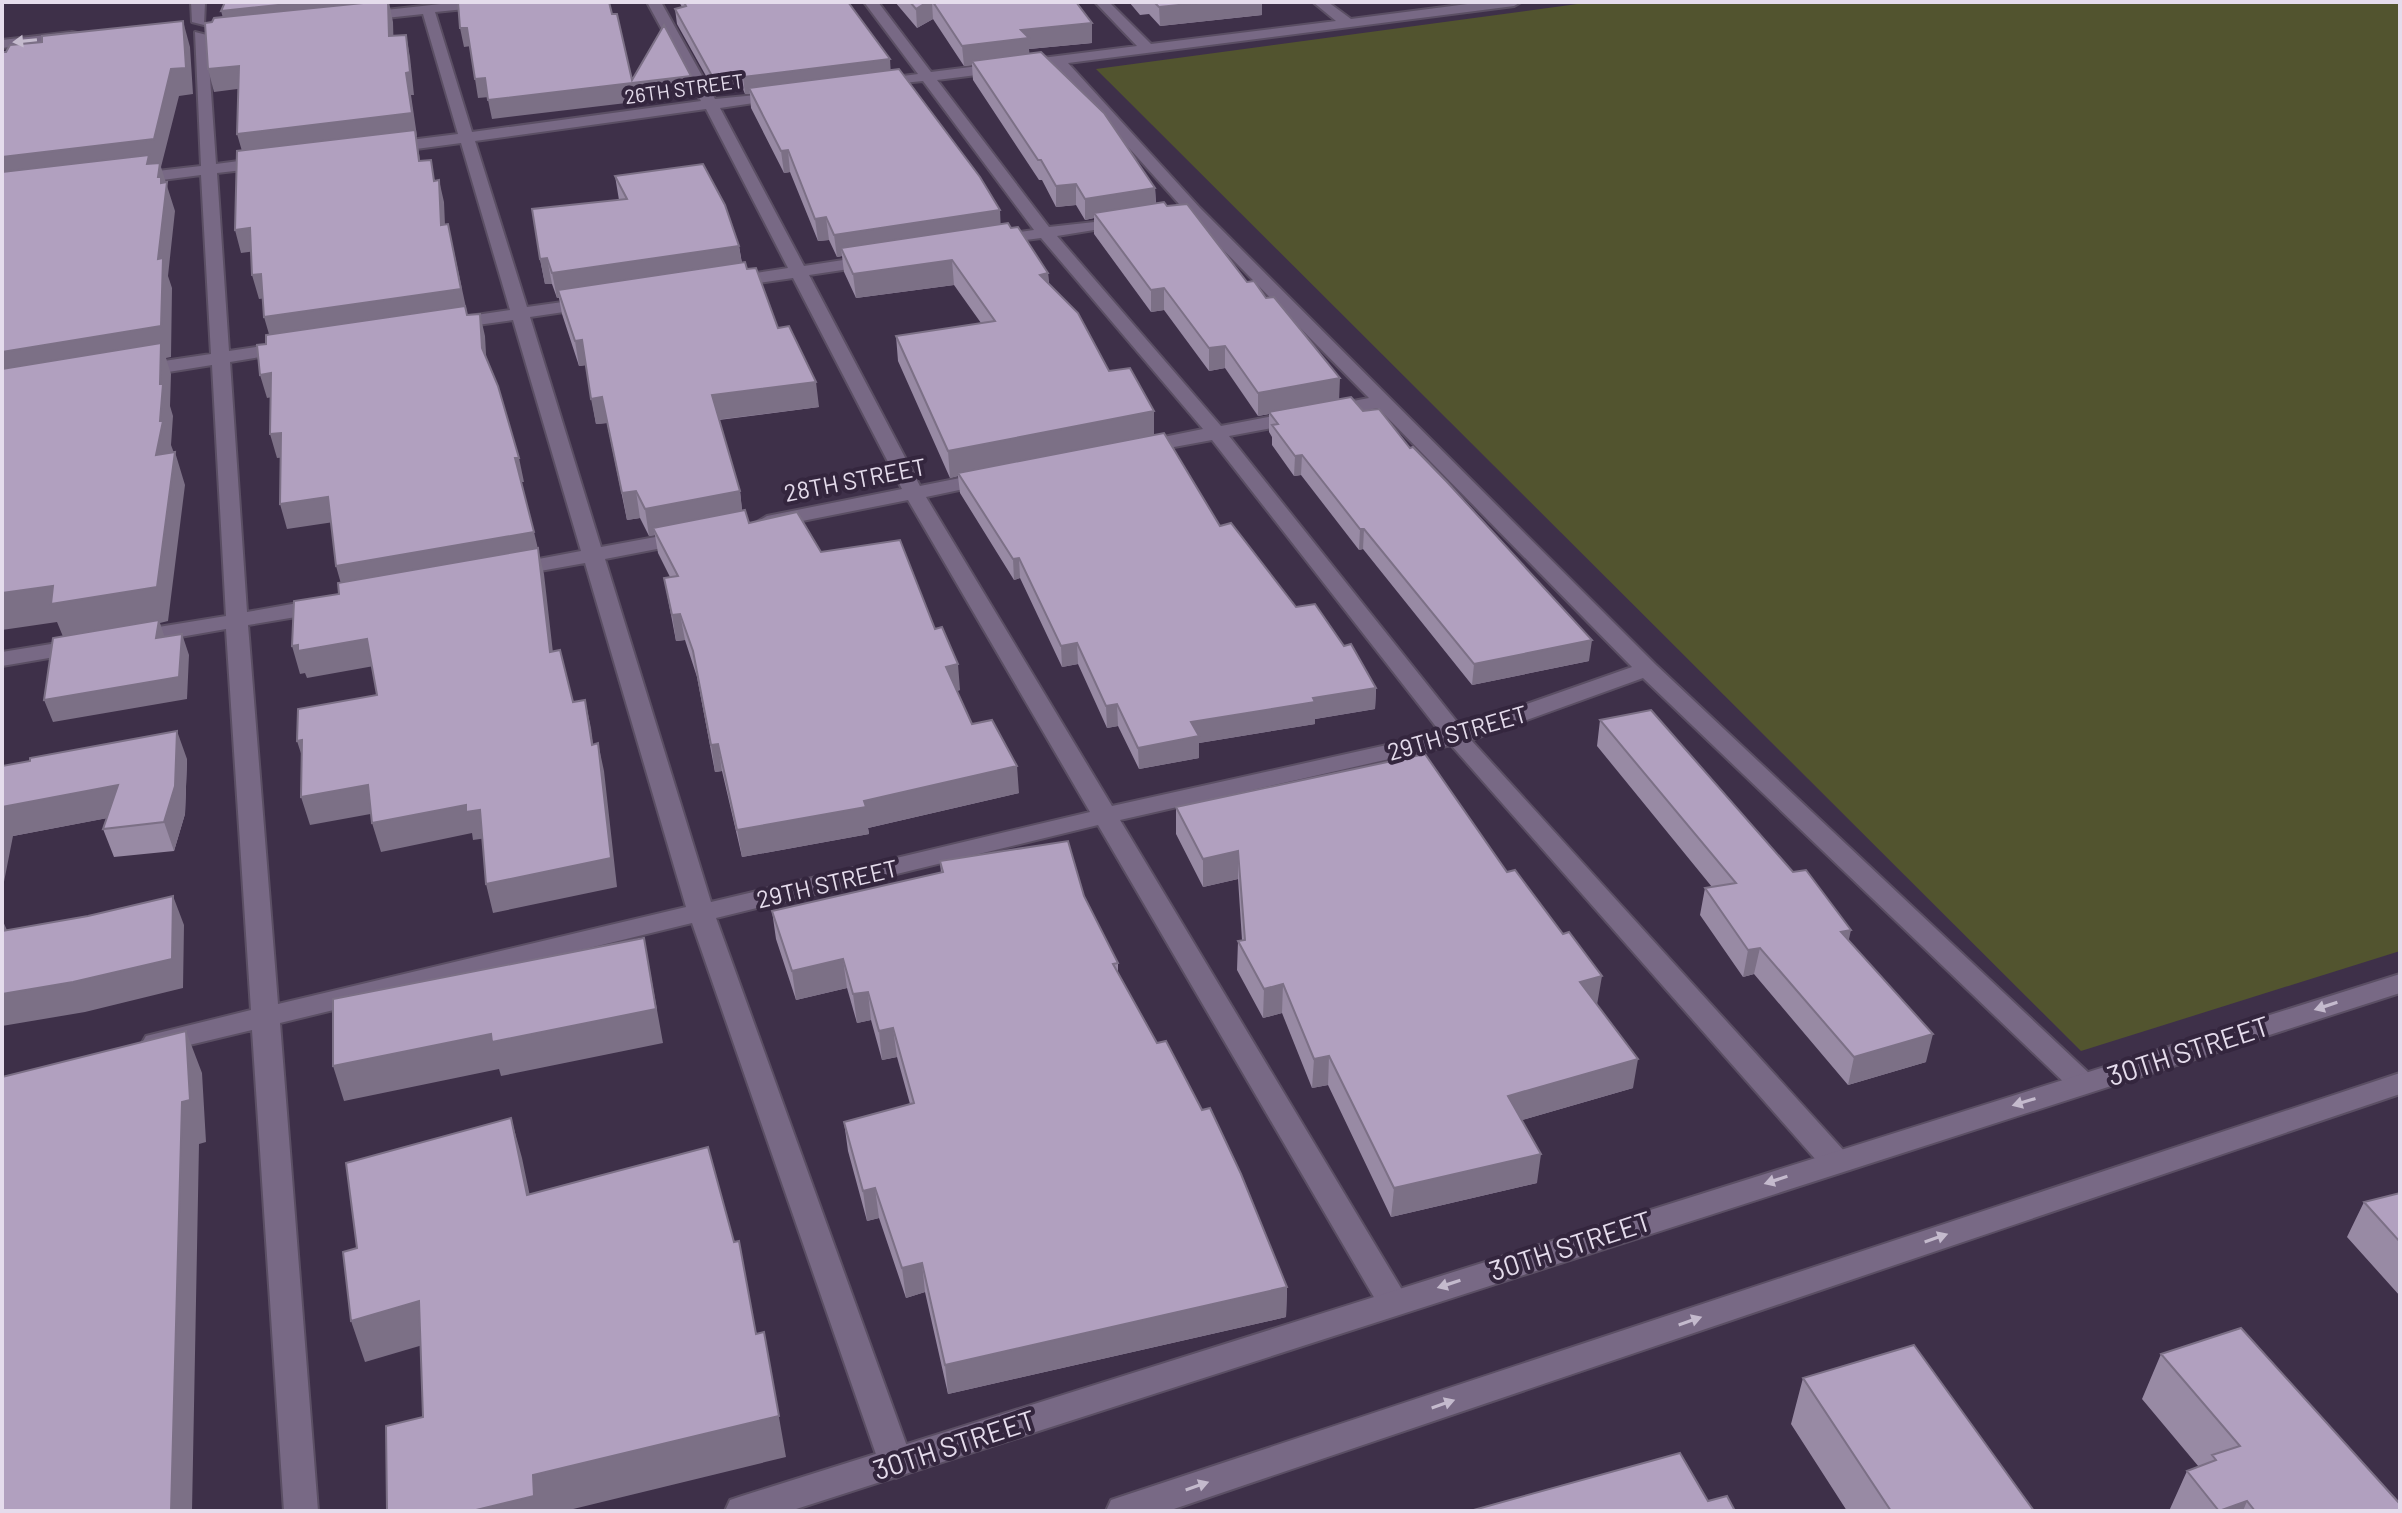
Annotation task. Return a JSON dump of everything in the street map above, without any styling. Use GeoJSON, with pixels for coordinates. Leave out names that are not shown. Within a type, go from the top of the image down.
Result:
{"type":"FeatureCollection","features":[{"type":"Feature","properties":{"kind":"street"},"geometry":{"type":"LineString","coordinates":[[198,2],[237,621],[301,1511]]}},
{"type":"Feature","properties":{"kind":"street"},"geometry":{"type":"LineString","coordinates":[[350,5],[381,2]]}},
{"type":"Feature","properties":{"kind":"street"},"geometry":{"type":"LineString","coordinates":[[337,20],[495,2]]}},
{"type":"Feature","properties":{"kind":"street"},"geometry":{"type":"LineString","coordinates":[[654,2],[914,494],[1393,1302]]}},
{"type":"Feature","properties":{"kind":"street"},"geometry":{"type":"LineString","coordinates":[[871,2],[1045,233],[1215,431],[1456,737],[1835,1161]]}},
{"type":"Feature","properties":{"kind":"street"},"geometry":{"type":"LineString","coordinates":[[1102,2],[1147,48]]}},
{"type":"Feature","properties":{"kind":"street"},"geometry":{"type":"LineString","coordinates":[[1320,2],[1348,23]]}},
{"type":"Feature","properties":{"kind":"street"},"geometry":{"type":"LineString","coordinates":[[867,84],[1514,2]]}},
{"type":"Feature","properties":{"kind":"street"},"geometry":{"type":"LineString","coordinates":[[428,10],[701,913],[896,1463]]}},
{"type":"Feature","properties":{"kind":"street"},"geometry":{"type":"LineString","coordinates":[[2,44],[93,34]]}},
{"type":"Feature","properties":{"kind":"street"},"geometry":{"type":"LineString","coordinates":[[2,57],[78,49]]}},
{"type":"Feature","properties":{"kind":"street"},"geometry":{"type":"LineString","coordinates":[[1059,61],[1187,212],[1385,401],[1647,669],[2082,1083]]}},
{"type":"Feature","properties":{"kind":"street","name":"26TH STREET"},"geometry":{"type":"LineString","coordinates":[[375,149],[804,92]]}},
{"type":"Feature","properties":{"kind":"street"},"geometry":{"type":"LineString","coordinates":[[120,180],[285,160]]}},
{"type":"Feature","properties":{"kind":"street"},"geometry":{"type":"LineString","coordinates":[[968,245],[1150,218]]}},
{"type":"Feature","properties":{"kind":"street"},"geometry":{"type":"LineString","coordinates":[[705,286],[891,257]]}},
{"type":"Feature","properties":{"kind":"street"},"geometry":{"type":"LineString","coordinates":[[425,327],[612,300]]}},
{"type":"Feature","properties":{"kind":"street"},"geometry":{"type":"LineString","coordinates":[[112,375],[316,343]]}},
{"type":"Feature","properties":{"kind":"street"},"geometry":{"type":"LineString","coordinates":[[1109,453],[1385,401]]}},
{"type":"Feature","properties":{"kind":"street","name":"28TH STREET"},"geometry":{"type":"LineString","coordinates":[[746,526],[1004,475]]}},
{"type":"Feature","properties":{"kind":"street"},"geometry":{"type":"LineString","coordinates":[[485,575],[716,532]]}},
{"type":"Feature","properties":{"kind":"street"},"geometry":{"type":"LineString","coordinates":[[2,659],[345,601]]}},
{"type":"Feature","properties":{"kind":"street","name":"29TH STREET"},"geometry":{"type":"LineString","coordinates":[[126,1050],[1104,816],[1456,737],[1647,669]]}},
{"type":"Feature","properties":{"kind":"street","name":"30TH STREET"},"geometry":{"type":"LineString","coordinates":[[742,1511],[2400,983]]}},
{"type":"Feature","properties":{"kind":"street"},"geometry":{"type":"LineString","coordinates":[[1123,1511],[2400,1083]]}},
{"type":"Feature","properties":{"kind":"green space"},"geometry":{"type":"Polygon","coordinates":[[[1592,2],[2400,2],[2400,951],[2081,1051],[1096,69],[1592,2]]]}},
{"type":"Feature","properties":{"kind":"building"},"geometry":{"type":"Polygon","coordinates":[[[225,2],[307,2],[221,11],[225,2]]]}},
{"type":"Feature","properties":{"kind":"building"},"geometry":{"type":"Polygon","coordinates":[[[388,2],[389,36],[406,35],[410,72],[406,73],[412,113],[237,134],[239,66],[208,69],[205,23],[212,22],[214,18],[388,2]]]}},
{"type":"Feature","properties":{"kind":"building"},"geometry":{"type":"Polygon","coordinates":[[[458,2],[609,2],[612,14],[617,14],[632,80],[664,25],[691,76],[488,100],[485,78],[475,79],[467,28],[460,28],[458,2]]]}},
{"type":"Feature","properties":{"kind":"building"},"geometry":{"type":"Polygon","coordinates":[[[684,2],[848,2],[890,59],[743,77],[741,73],[712,76],[675,9],[686,6],[684,2]]]}},
{"type":"Feature","properties":{"kind":"building"},"geometry":{"type":"Polygon","coordinates":[[[910,2],[927,2],[916,9],[910,2]]]}},
{"type":"Feature","properties":{"kind":"building"},"geometry":{"type":"Polygon","coordinates":[[[933,2],[1076,2],[1092,23],[1021,30],[1029,38],[962,46],[933,2]]]}},
{"type":"Feature","properties":{"kind":"building"},"geometry":{"type":"Polygon","coordinates":[[[1154,2],[1208,2],[1159,7],[1154,2]]]}},
{"type":"Feature","properties":{"kind":"building"},"geometry":{"type":"Polygon","coordinates":[[[183,21],[186,68],[171,69],[154,139],[2,157],[2,52],[6,52],[10,45],[42,42],[42,36],[183,21]]]}},
{"type":"Feature","properties":{"kind":"building"},"geometry":{"type":"Polygon","coordinates":[[[1041,52],[1104,113],[1155,188],[1085,199],[1076,184],[1056,186],[972,61],[1041,52]]]}},
{"type":"Feature","properties":{"kind":"building"},"geometry":{"type":"Polygon","coordinates":[[[899,69],[980,177],[1000,210],[834,235],[826,217],[815,219],[788,150],[781,151],[749,88],[899,69]]]}},
{"type":"Feature","properties":{"kind":"building"},"geometry":{"type":"Polygon","coordinates":[[[415,130],[419,161],[431,160],[434,181],[439,180],[441,225],[448,224],[461,289],[264,317],[261,274],[252,275],[250,228],[235,230],[237,151],[415,130]]]}},
{"type":"Feature","properties":{"kind":"building"},"geometry":{"type":"Polygon","coordinates":[[[149,155],[147,164],[160,163],[158,177],[161,177],[161,183],[167,182],[158,259],[163,258],[161,326],[2,352],[2,172],[149,155]]]}},
{"type":"Feature","properties":{"kind":"building"},"geometry":{"type":"Polygon","coordinates":[[[703,164],[725,205],[739,246],[552,273],[547,258],[540,259],[532,209],[627,199],[615,176],[703,164]]]}},
{"type":"Feature","properties":{"kind":"building"},"geometry":{"type":"Polygon","coordinates":[[[1164,202],[1167,206],[1187,204],[1247,282],[1254,281],[1266,298],[1274,297],[1340,378],[1258,393],[1225,346],[1209,348],[1164,288],[1151,290],[1094,213],[1164,202]]]}},
{"type":"Feature","properties":{"kind":"building"},"geometry":{"type":"Polygon","coordinates":[[[1008,223],[1011,228],[1018,227],[1048,273],[1040,275],[1078,313],[1109,371],[1130,368],[1154,411],[948,451],[896,336],[995,321],[952,260],[853,274],[841,248],[1008,223]]]}},
{"type":"Feature","properties":{"kind":"building"},"geometry":{"type":"Polygon","coordinates":[[[745,262],[747,269],[756,268],[778,328],[789,326],[816,382],[712,395],[740,491],[645,509],[636,491],[622,493],[602,397],[591,399],[582,340],[575,341],[558,290],[745,262]]]}},
{"type":"Feature","properties":{"kind":"building"},"geometry":{"type":"Polygon","coordinates":[[[465,306],[467,315],[480,314],[482,348],[498,386],[519,458],[515,458],[534,532],[336,566],[328,497],[280,504],[281,433],[270,434],[271,373],[260,375],[257,345],[266,344],[266,335],[465,306]]]}},
{"type":"Feature","properties":{"kind":"building"},"geometry":{"type":"Polygon","coordinates":[[[161,343],[160,384],[163,384],[160,421],[163,421],[156,455],[175,452],[157,587],[51,604],[53,586],[2,593],[2,369],[161,343]]]}},
{"type":"Feature","properties":{"kind":"building"},"geometry":{"type":"Polygon","coordinates":[[[1351,397],[1363,411],[1379,409],[1410,448],[1413,447],[1447,482],[1592,640],[1474,664],[1302,455],[1295,456],[1272,425],[1278,424],[1269,412],[1351,397]]]}},
{"type":"Feature","properties":{"kind":"building"},"geometry":{"type":"Polygon","coordinates":[[[1164,433],[1220,526],[1231,523],[1296,607],[1315,604],[1344,646],[1351,644],[1376,688],[1313,698],[1315,702],[1191,722],[1199,736],[1138,748],[1117,704],[1106,706],[1077,643],[1061,646],[1019,558],[1013,559],[958,473],[1164,433]]]}},
{"type":"Feature","properties":{"kind":"building"},"geometry":{"type":"Polygon","coordinates":[[[745,510],[749,523],[797,512],[821,552],[900,540],[935,629],[942,627],[958,664],[946,667],[972,724],[992,720],[1017,766],[864,801],[866,807],[737,830],[718,744],[711,745],[693,651],[680,614],[672,615],[664,578],[678,576],[653,528],[745,510]]]}},
{"type":"Feature","properties":{"kind":"building"},"geometry":{"type":"Polygon","coordinates":[[[538,548],[550,652],[560,650],[573,702],[585,700],[592,745],[598,743],[611,858],[486,884],[480,810],[466,812],[466,805],[372,823],[368,785],[301,797],[302,740],[297,741],[298,709],[377,695],[367,639],[298,651],[298,645],[292,646],[294,601],[339,594],[338,583],[538,548]]]}},
{"type":"Feature","properties":{"kind":"building"},"geometry":{"type":"Polygon","coordinates":[[[159,620],[156,638],[182,634],[179,677],[44,700],[53,638],[159,620]]]}},
{"type":"Feature","properties":{"kind":"building"},"geometry":{"type":"Polygon","coordinates":[[[1651,710],[1793,872],[1806,870],[1851,930],[1841,932],[1933,1034],[1854,1057],[1760,948],[1748,950],[1705,888],[1736,883],[1600,720],[1651,710]]]}},
{"type":"Feature","properties":{"kind":"building"},"geometry":{"type":"Polygon","coordinates":[[[177,731],[175,786],[164,822],[103,829],[118,785],[2,807],[2,766],[177,731]]]}},
{"type":"Feature","properties":{"kind":"building"},"geometry":{"type":"Polygon","coordinates":[[[1425,754],[1507,872],[1515,870],[1563,934],[1569,932],[1602,976],[1580,982],[1638,1059],[1508,1096],[1541,1154],[1394,1188],[1329,1056],[1314,1059],[1283,984],[1264,989],[1238,941],[1245,940],[1238,851],[1203,859],[1176,807],[1425,754]]]}},
{"type":"Feature","properties":{"kind":"building"},"geometry":{"type":"Polygon","coordinates":[[[1068,841],[1084,896],[1118,963],[1113,964],[1157,1043],[1166,1041],[1202,1110],[1210,1108],[1287,1287],[945,1365],[922,1263],[902,1268],[875,1188],[863,1191],[844,1122],[914,1103],[893,1028],[879,1031],[868,992],[853,994],[843,959],[792,971],[772,911],[943,872],[940,861],[1068,841]]]}},
{"type":"Feature","properties":{"kind":"building"},"geometry":{"type":"Polygon","coordinates":[[[173,896],[172,959],[73,982],[2,994],[2,931],[88,916],[173,896]]]}},
{"type":"Feature","properties":{"kind":"building"},"geometry":{"type":"Polygon","coordinates":[[[644,938],[656,1009],[492,1042],[491,1034],[333,1066],[333,999],[644,938]]]}},
{"type":"Feature","properties":{"kind":"building"},"geometry":{"type":"Polygon","coordinates":[[[186,1031],[190,1100],[182,1102],[171,1511],[2,1511],[2,1077],[186,1031]]]}},
{"type":"Feature","properties":{"kind":"building"},"geometry":{"type":"Polygon","coordinates":[[[511,1118],[527,1195],[708,1147],[734,1242],[739,1241],[756,1334],[764,1332],[779,1416],[533,1475],[534,1496],[472,1511],[387,1511],[386,1426],[423,1417],[419,1301],[351,1321],[343,1252],[357,1248],[346,1163],[511,1118]]]}},
{"type":"Feature","properties":{"kind":"building"},"geometry":{"type":"Polygon","coordinates":[[[2400,1193],[2400,1242],[2364,1202],[2400,1193]]]}},
{"type":"Feature","properties":{"kind":"building"},"geometry":{"type":"Polygon","coordinates":[[[2241,1328],[2400,1504],[2400,1511],[2255,1511],[2247,1501],[2219,1511],[2187,1471],[2216,1460],[2212,1455],[2240,1446],[2161,1354],[2241,1328]]]}},
{"type":"Feature","properties":{"kind":"building"},"geometry":{"type":"Polygon","coordinates":[[[1914,1345],[2034,1511],[1891,1511],[1803,1378],[1914,1345]]]}},
{"type":"Feature","properties":{"kind":"building"},"geometry":{"type":"Polygon","coordinates":[[[1680,1453],[1708,1501],[1727,1496],[1735,1511],[1470,1511],[1680,1453]]]}}]}
